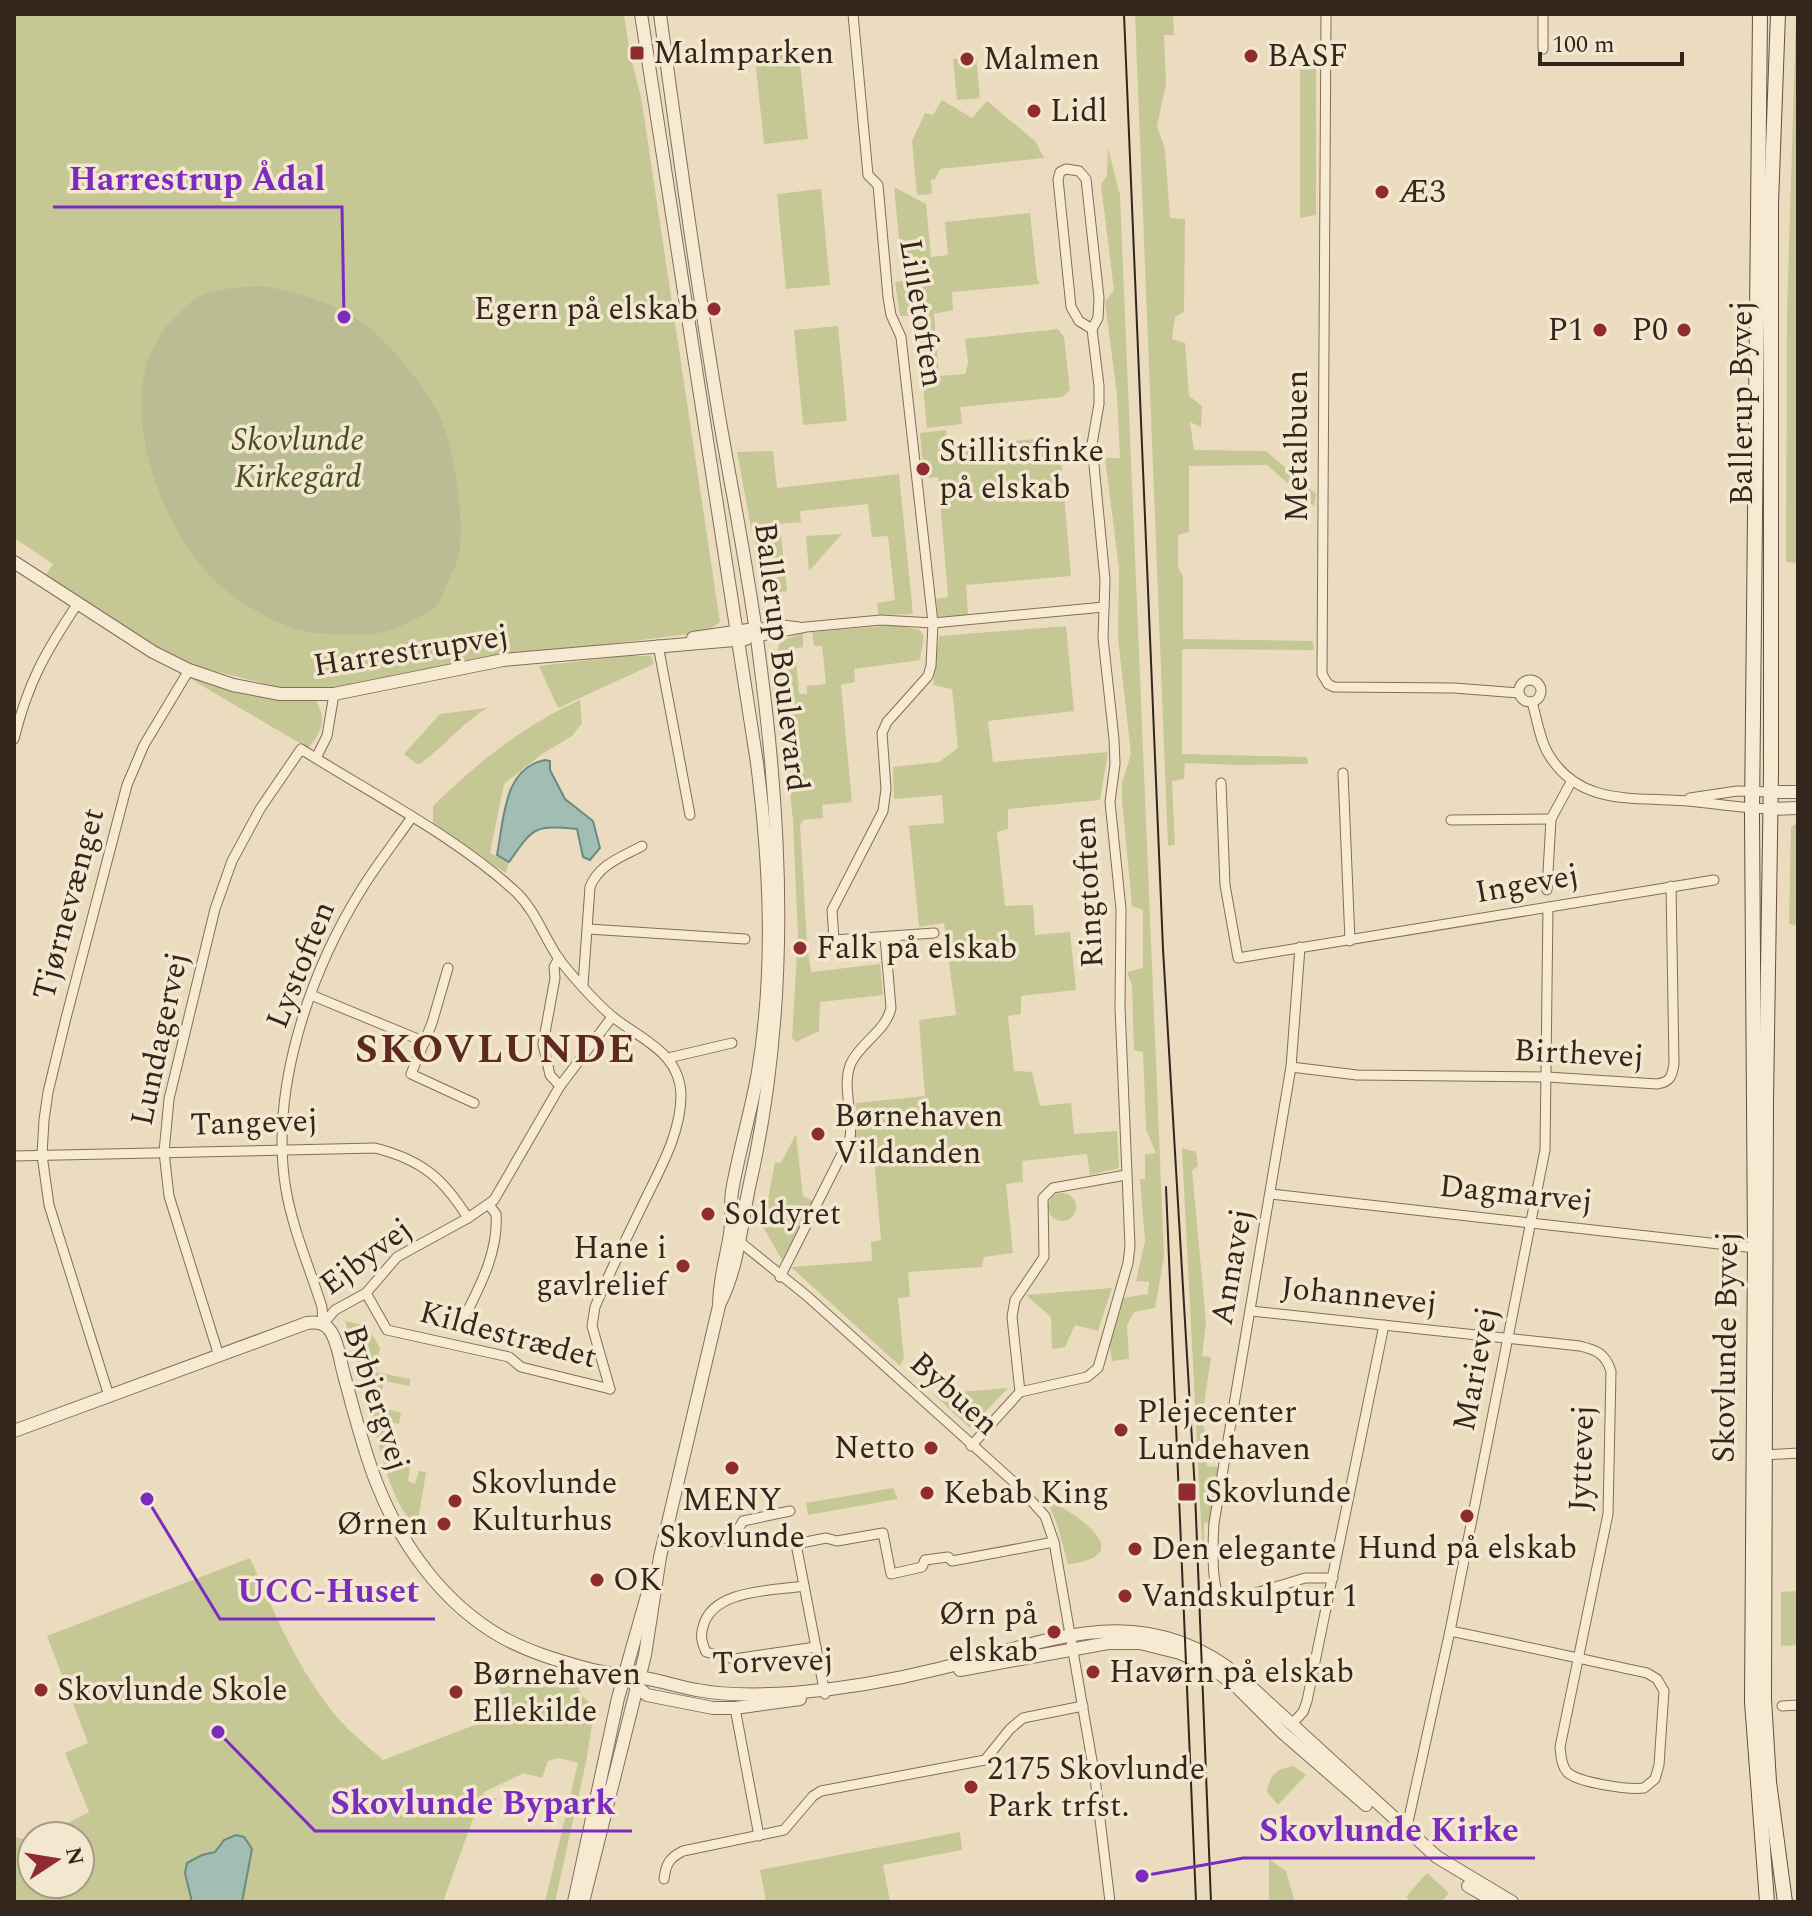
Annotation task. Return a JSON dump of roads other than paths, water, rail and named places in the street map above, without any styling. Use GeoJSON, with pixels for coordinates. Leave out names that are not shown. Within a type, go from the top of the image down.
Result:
{"type":"FeatureCollection","features":[{"type":"Feature","properties":{"kind":"main road","name":"Ballerup Byvej"},"geometry":{"type":"LineString","coordinates":[[1753,791],[1760,14]]}},
{"type":"Feature","properties":{"kind":"main road","name":"Ballerup Byvej"},"geometry":{"type":"LineString","coordinates":[[1770,792],[1771,203],[1778,14]]}},
{"type":"Feature","properties":{"kind":"main road","name":"Skovlunde Byvej"},"geometry":{"type":"LineString","coordinates":[[1753,791],[1755,1248],[1752,1702],[1767,1902]]}},
{"type":"Feature","properties":{"kind":"main road","name":"Skovlunde Byvej"},"geometry":{"type":"LineString","coordinates":[[1770,792],[1764,1699],[1769,1782],[1785,1902]]}},
{"type":"Feature","properties":{"kind":"street","name":"Ballerup Boulevard"},"geometry":{"type":"LineString","coordinates":[[583,1902],[639,1682],[651,1626],[660,1557],[719,1306],[730,1283],[734,1240],[733,1188],[764,1029],[769,945],[764,827],[664,148],[641,14]]}},
{"type":"Feature","properties":{"kind":"street","name":"Ballerup Boulevard"},"geometry":{"type":"LineString","coordinates":[[660,14],[718,412],[756,633],[776,830],[780,943],[768,1083],[734,1240]]}},
{"type":"Feature","properties":{"kind":"street","name":"Lilletoften"},"geometry":{"type":"LineString","coordinates":[[853,14],[868,175],[878,185],[888,297],[891,315],[901,337],[933,623],[928,676],[887,722],[882,733],[886,789],[883,811],[831,914],[834,940],[934,933]]}},
{"type":"Feature","properties":{"kind":"street","name":"Metalbuen"},"geometry":{"type":"LineString","coordinates":[[1326,14],[1322,674],[1334,687],[1454,688],[1519,693]]}},
{"type":"Feature","properties":{"kind":"street"},"geometry":{"type":"LineString","coordinates":[[1543,14],[1543,49]]}},
{"type":"Feature","properties":{"kind":"street","name":"Ringtoften"},"geometry":{"type":"LineString","coordinates":[[1020,1392],[1087,1377],[1098,1368],[1130,1246],[1120,1007],[1121,909],[1110,802],[1115,764],[1103,638],[1105,580],[1092,444],[1099,404],[1092,329],[1098,318],[1099,298],[1087,187],[1079,171],[1066,169],[1060,172],[1058,179],[1071,307],[1079,321],[1092,329]]}},
{"type":"Feature","properties":{"kind":"street","name":"Harrestrupvej"},"geometry":{"type":"LineString","coordinates":[[14,562],[153,652],[189,670],[233,685],[280,694],[334,694],[503,660],[756,633]]}},
{"type":"Feature","properties":{"kind":"street"},"geometry":{"type":"LineString","coordinates":[[14,739],[23,702],[44,654],[78,603]]}},
{"type":"Feature","properties":{"kind":"street"},"geometry":{"type":"LineString","coordinates":[[756,633],[881,620],[933,623],[1104,607]]}},
{"type":"Feature","properties":{"kind":"street"},"geometry":{"type":"LineString","coordinates":[[658,645],[690,815]]}},
{"type":"Feature","properties":{"kind":"street","name":"Tjørnevænget"},"geometry":{"type":"LineString","coordinates":[[109,1396],[49,1205],[42,1155],[48,1092],[127,785],[144,745],[189,670]]}},
{"type":"Feature","properties":{"kind":"street"},"geometry":{"type":"LineString","coordinates":[[1534,681],[1541,691],[1532,702],[1523,700],[1519,693],[1524,682],[1534,681]]}},
{"type":"Feature","properties":{"kind":"street"},"geometry":{"type":"LineString","coordinates":[[334,694],[327,736],[316,758],[490,869],[520,896],[536,916],[559,958],[612,1017],[648,1038],[668,1058],[732,1043]]}},
{"type":"Feature","properties":{"kind":"street"},"geometry":{"type":"LineString","coordinates":[[1532,702],[1548,754],[1571,782],[1586,790],[1618,798],[1769,809],[1798,808]]}},
{"type":"Feature","properties":{"kind":"street","name":"Lundagervej"},"geometry":{"type":"LineString","coordinates":[[219,1356],[169,1196],[164,1152],[169,1099],[215,909],[232,861],[301,749],[316,758]]}},
{"type":"Feature","properties":{"kind":"street"},"geometry":{"type":"LineString","coordinates":[[1343,773],[1350,941]]}},
{"type":"Feature","properties":{"kind":"street"},"geometry":{"type":"LineString","coordinates":[[1547,890],[1551,819],[1571,782]]}},
{"type":"Feature","properties":{"kind":"street","name":"Ingevej"},"geometry":{"type":"LineString","coordinates":[[1221,783],[1225,885],[1238,958],[1714,880]]}},
{"type":"Feature","properties":{"kind":"street"},"geometry":{"type":"LineString","coordinates":[[1674,800],[1737,791],[1798,792]]}},
{"type":"Feature","properties":{"kind":"street","name":"Lystoften"},"geometry":{"type":"LineString","coordinates":[[281,1149],[286,1089],[311,995],[334,940],[363,887],[412,817]]}},
{"type":"Feature","properties":{"kind":"street"},"geometry":{"type":"LineString","coordinates":[[1451,820],[1551,819]]}},
{"type":"Feature","properties":{"kind":"street"},"geometry":{"type":"LineString","coordinates":[[583,985],[590,887],[594,877],[602,868],[642,846]]}},
{"type":"Feature","properties":{"kind":"street","name":"Birthevej"},"geometry":{"type":"LineString","coordinates":[[1291,1067],[1357,1075],[1666,1082],[1672,1076],[1671,886]]}},
{"type":"Feature","properties":{"kind":"street","name":"Marievej"},"geometry":{"type":"LineString","coordinates":[[1402,1831],[1408,1822],[1450,1631],[1545,1150],[1548,907]]}},
{"type":"Feature","properties":{"kind":"street"},"geometry":{"type":"LineString","coordinates":[[588,929],[745,939]]}},
{"type":"Feature","properties":{"kind":"street"},"geometry":{"type":"LineString","coordinates":[[780,1277],[850,1138],[852,1123],[847,1075],[851,1063],[862,1044],[889,1018],[891,1008],[885,937]]}},
{"type":"Feature","properties":{"kind":"street","name":"Annavej"},"geometry":{"type":"LineString","coordinates":[[1300,947],[1291,1067],[1214,1523],[1215,1573],[1218,1594],[1222,1599],[1238,1601],[1305,1578],[1333,1578]]}},
{"type":"Feature","properties":{"kind":"street"},"geometry":{"type":"LineString","coordinates":[[559,958],[554,967],[553,992],[543,1044],[550,1075],[560,1086]]}},
{"type":"Feature","properties":{"kind":"street"},"geometry":{"type":"LineString","coordinates":[[448,968],[425,1042],[411,1074],[474,1103]]}},
{"type":"Feature","properties":{"kind":"street"},"geometry":{"type":"LineString","coordinates":[[311,995],[425,1042]]}},
{"type":"Feature","properties":{"kind":"street","name":"Ejbyvej"},"geometry":{"type":"LineString","coordinates":[[14,1431],[307,1323],[323,1324],[335,1310],[366,1293],[397,1257],[489,1205],[502,1190],[560,1086],[612,1017]]}},
{"type":"Feature","properties":{"kind":"street","name":"Kildestrædet"},"geometry":{"type":"LineString","coordinates":[[366,1293],[387,1330],[509,1357],[521,1367],[610,1389],[592,1326],[595,1307],[675,1136],[681,1090],[676,1071],[668,1058]]}},
{"type":"Feature","properties":{"kind":"street","name":"Tangevej"},"geometry":{"type":"LineString","coordinates":[[14,1156],[353,1146],[375,1148],[397,1153],[436,1176],[468,1218]]}},
{"type":"Feature","properties":{"kind":"street","name":"Bybjergvej"},"geometry":{"type":"LineString","coordinates":[[281,1149],[286,1192],[322,1307],[323,1324],[329,1329],[339,1356],[376,1483],[391,1517],[428,1573],[477,1619],[515,1644],[589,1670],[624,1677]]}},
{"type":"Feature","properties":{"kind":"street"},"geometry":{"type":"LineString","coordinates":[[971,1446],[1020,1392],[1012,1317],[1015,1300],[1044,1257],[1043,1198],[1053,1188],[1126,1175]]}},
{"type":"Feature","properties":{"kind":"street","name":"Dagmarvej"},"geometry":{"type":"LineString","coordinates":[[1271,1194],[1755,1248]]}},
{"type":"Feature","properties":{"kind":"street"},"geometry":{"type":"LineString","coordinates":[[461,1324],[495,1241],[496,1214],[489,1205]]}},
{"type":"Feature","properties":{"kind":"street","name":"Bybuen"},"geometry":{"type":"LineString","coordinates":[[734,1240],[807,1296],[1033,1500],[1045,1516],[1054,1542],[1083,1706],[1110,1902]]}},
{"type":"Feature","properties":{"kind":"street","name":"Johannevej"},"geometry":{"type":"LineString","coordinates":[[1251,1311],[1508,1339]]}},
{"type":"Feature","properties":{"kind":"street"},"geometry":{"type":"LineString","coordinates":[[1291,1725],[1303,1712],[1307,1701],[1384,1325]]}},
{"type":"Feature","properties":{"kind":"street","name":"Jyttevej"},"geometry":{"type":"LineString","coordinates":[[1450,1631],[1578,1659],[1647,1673],[1657,1679],[1664,1691],[1659,1765],[1655,1779],[1644,1788],[1634,1789],[1577,1778],[1566,1771],[1560,1747],[1578,1659],[1608,1514],[1611,1371],[1607,1360],[1598,1351],[1580,1346],[1508,1339]]}},
{"type":"Feature","properties":{"kind":"street"},"geometry":{"type":"LineString","coordinates":[[1765,1455],[1798,1453]]}},
{"type":"Feature","properties":{"kind":"street"},"geometry":{"type":"LineString","coordinates":[[704,1543],[734,1536],[743,1521],[790,1511]]}},
{"type":"Feature","properties":{"kind":"street"},"geometry":{"type":"LineString","coordinates":[[825,1692],[796,1544],[883,1533],[891,1574],[922,1567],[925,1560],[948,1557],[952,1561],[1054,1542]]}},
{"type":"Feature","properties":{"kind":"street","name":"Ballerup Boulevard"},"geometry":{"type":"LineString","coordinates":[[574,1902],[624,1677],[646,1595],[660,1557]]}},
{"type":"Feature","properties":{"kind":"street"},"geometry":{"type":"LineString","coordinates":[[804,1586],[719,1602],[707,1613],[702,1642],[706,1652],[734,1659],[816,1647]]}},
{"type":"Feature","properties":{"kind":"street","name":"Torvevej"},"geometry":{"type":"LineString","coordinates":[[639,1682],[647,1695],[713,1708],[735,1708],[1070,1642],[1121,1629],[1180,1640],[1222,1662],[1447,1872],[1496,1902]]}},
{"type":"Feature","properties":{"kind":"street","name":"Torvevej"},"geometry":{"type":"LineString","coordinates":[[1070,1642],[1140,1643],[1180,1653],[1207,1665],[1234,1684],[1283,1733],[1402,1831],[1437,1857],[1512,1902]]}},
{"type":"Feature","properties":{"kind":"street","name":"Torvevej"},"geometry":{"type":"LineString","coordinates":[[624,1677],[639,1682],[732,1694],[825,1692]]}},
{"type":"Feature","properties":{"kind":"street"},"geometry":{"type":"LineString","coordinates":[[1782,1706],[1798,1705]]}},
{"type":"Feature","properties":{"kind":"street"},"geometry":{"type":"LineString","coordinates":[[664,1879],[666,1864],[672,1856],[784,1830],[821,1791],[985,1760],[1023,1718],[1083,1706]]}},
{"type":"Feature","properties":{"kind":"street"},"geometry":{"type":"LineString","coordinates":[[735,1708],[759,1836]]}},
{"type":"Feature","properties":{"kind":"water"},"geometry":{"type":"Polygon","coordinates":[[[550,761],[550,770],[565,799],[593,821],[600,848],[590,860],[583,857],[577,829],[562,828],[536,831],[509,862],[497,855],[504,812],[513,784],[531,765],[550,761]]]}},
{"type":"Feature","properties":{"kind":"water"},"geometry":{"type":"Polygon","coordinates":[[[236,1835],[244,1837],[252,1849],[242,1902],[192,1902],[185,1873],[187,1863],[215,1852],[224,1840],[236,1835]]]}},
{"type":"Feature","properties":{"kind":"tram line"},"geometry":{"type":"LineString","coordinates":[[1124,14],[1163,949],[1195,1491],[1211,1902]]}},
{"type":"Feature","properties":{"kind":"tram line"},"geometry":{"type":"LineString","coordinates":[[1166,1187],[1196,1902]]}},
{"type":"Feature","properties":{"kind":"place","name":"Malmparken"},"geometry":{"type":"Point","coordinates":[637,53]}},
{"type":"Feature","properties":{"kind":"place","name":"BASF"},"geometry":{"type":"Point","coordinates":[1251,56]}},
{"type":"Feature","properties":{"kind":"place","name":"Malmen"},"geometry":{"type":"Point","coordinates":[967,59]}},
{"type":"Feature","properties":{"kind":"place","name":"Lidl"},"geometry":{"type":"Point","coordinates":[1034,111]}},
{"type":"Feature","properties":{"kind":"place","name":"Æ3"},"geometry":{"type":"Point","coordinates":[1382,192]}},
{"type":"Feature","properties":{"kind":"place","name":"Egern på elskab"},"geometry":{"type":"Point","coordinates":[714,309]}},
{"type":"Feature","properties":{"kind":"place","name":"Harrestrup Ådal"},"geometry":{"type":"Point","coordinates":[344,317]}},
{"type":"Feature","properties":{"kind":"place","name":"P1"},"geometry":{"type":"Point","coordinates":[1600,330]}},
{"type":"Feature","properties":{"kind":"place","name":"P0"},"geometry":{"type":"Point","coordinates":[1684,330]}},
{"type":"Feature","properties":{"kind":"place","name":"Stillitsfinke på elskab"},"geometry":{"type":"Point","coordinates":[923,469]}},
{"type":"Feature","properties":{"kind":"place","name":"Falk på elskab"},"geometry":{"type":"Point","coordinates":[800,948]}},
{"type":"Feature","properties":{"kind":"place","name":"Børnehaven Vildanden"},"geometry":{"type":"Point","coordinates":[818,1134]}},
{"type":"Feature","properties":{"kind":"place","name":"Soldyret"},"geometry":{"type":"Point","coordinates":[708,1214]}},
{"type":"Feature","properties":{"kind":"place","name":"Hane i gavlrelief"},"geometry":{"type":"Point","coordinates":[683,1266]}},
{"type":"Feature","properties":{"kind":"place","name":"Plejecenter Lundehaven"},"geometry":{"type":"Point","coordinates":[1121,1430]}},
{"type":"Feature","properties":{"kind":"place","name":"Netto"},"geometry":{"type":"Point","coordinates":[931,1448]}},
{"type":"Feature","properties":{"kind":"place","name":"MENY Skovlunde"},"geometry":{"type":"Point","coordinates":[732,1468]}},
{"type":"Feature","properties":{"kind":"place","name":"Skovlunde"},"geometry":{"type":"Point","coordinates":[1187,1492]}},
{"type":"Feature","properties":{"kind":"place","name":"Kebab King"},"geometry":{"type":"Point","coordinates":[927,1493]}},
{"type":"Feature","properties":{"kind":"place","name":"UCC-Huset"},"geometry":{"type":"Point","coordinates":[147,1499]}},
{"type":"Feature","properties":{"kind":"place","name":"Skovlunde Kulturhus"},"geometry":{"type":"Point","coordinates":[455,1501]}},
{"type":"Feature","properties":{"kind":"place","name":"Hund på elskab"},"geometry":{"type":"Point","coordinates":[1467,1516]}},
{"type":"Feature","properties":{"kind":"place","name":"Ørnen"},"geometry":{"type":"Point","coordinates":[444,1524]}},
{"type":"Feature","properties":{"kind":"place","name":"Den elegante"},"geometry":{"type":"Point","coordinates":[1135,1549]}},
{"type":"Feature","properties":{"kind":"place","name":"OK"},"geometry":{"type":"Point","coordinates":[597,1580]}},
{"type":"Feature","properties":{"kind":"place","name":"Vandskulptur 1"},"geometry":{"type":"Point","coordinates":[1125,1596]}},
{"type":"Feature","properties":{"kind":"place","name":"Ørn på elskab"},"geometry":{"type":"Point","coordinates":[1054,1632]}},
{"type":"Feature","properties":{"kind":"place","name":"Havørn på elskab"},"geometry":{"type":"Point","coordinates":[1093,1672]}},
{"type":"Feature","properties":{"kind":"place","name":"Skovlunde Skole"},"geometry":{"type":"Point","coordinates":[41,1690]}},
{"type":"Feature","properties":{"kind":"place","name":"Børnehaven Ellekilde"},"geometry":{"type":"Point","coordinates":[456,1692]}},
{"type":"Feature","properties":{"kind":"place","name":"Skovlunde Bypark"},"geometry":{"type":"Point","coordinates":[218,1732]}},
{"type":"Feature","properties":{"kind":"place","name":"2175 Skovlunde Park trfst."},"geometry":{"type":"Point","coordinates":[971,1787]}},
{"type":"Feature","properties":{"kind":"place","name":"Skovlunde Kirke"},"geometry":{"type":"Point","coordinates":[1142,1876]}},
{"type":"Feature","properties":{"kind":"district","name":"SKOVLUNDE"},"geometry":{"type":"Point","coordinates":[496,1050]}},
{"type":"Feature","properties":{"kind":"park label","name":"Skovlunde Kirkegård"},"geometry":{"type":"Point","coordinates":[298,458]}}]}
